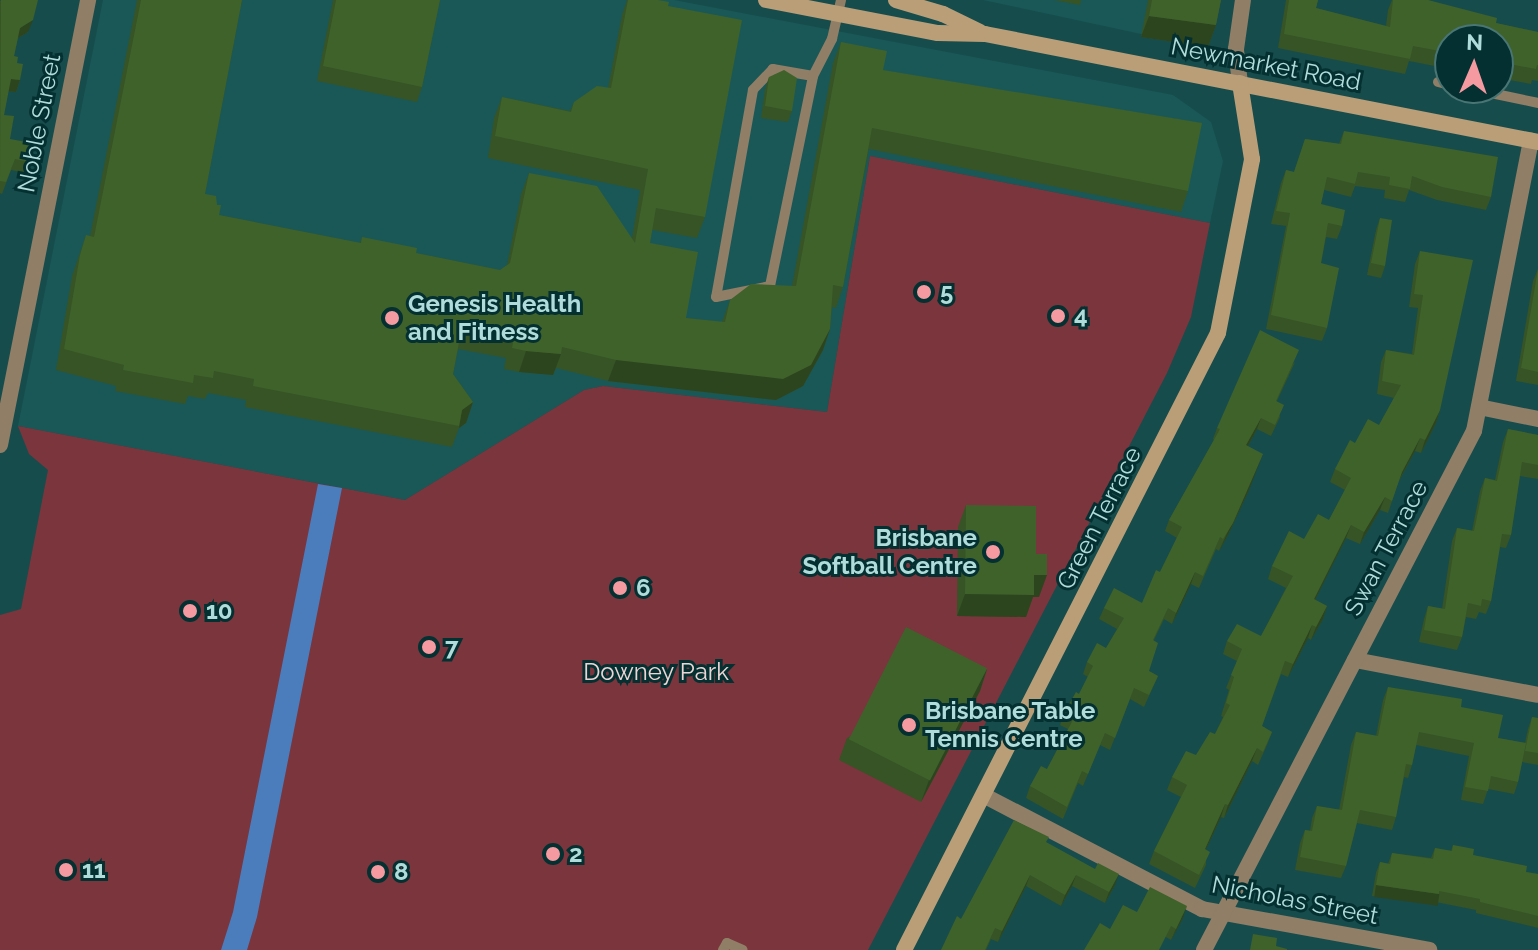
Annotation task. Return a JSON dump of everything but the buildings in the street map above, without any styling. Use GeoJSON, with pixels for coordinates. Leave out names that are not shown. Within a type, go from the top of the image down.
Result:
{"type":"FeatureCollection","features":[{"type":"Feature","properties":{"kind":"street","name":"Noble Street"},"geometry":{"type":"LineString","coordinates":[[0,445],[88,0]]}},
{"type":"Feature","properties":{"kind":"street","name":"Newmarket Road"},"geometry":{"type":"LineString","coordinates":[[766,0],[839,7],[938,33],[985,34],[1534,141]]}},
{"type":"Feature","properties":{"kind":"street","name":"Newmarket Road"},"geometry":{"type":"LineString","coordinates":[[896,0],[943,14],[985,34]]}},
{"type":"Feature","properties":{"kind":"street"},"geometry":{"type":"LineString","coordinates":[[1240,83],[1236,49],[1243,0]]}},
{"type":"Feature","properties":{"kind":"street","name":"Green Terrace"},"geometry":{"type":"LineString","coordinates":[[904,950],[1218,333],[1252,159],[1240,83]]}},
{"type":"Feature","properties":{"kind":"street","name":"Swan Terrace"},"geometry":{"type":"LineString","coordinates":[[1204,950],[1474,431],[1534,141]]}},
{"type":"Feature","properties":{"kind":"street"},"geometry":{"type":"LineString","coordinates":[[1479,407],[1538,419]]}},
{"type":"Feature","properties":{"kind":"street"},"geometry":{"type":"LineString","coordinates":[[1355,660],[1538,695]]}},
{"type":"Feature","properties":{"kind":"street","name":"Nicholas Street"},"geometry":{"type":"LineString","coordinates":[[985,796],[1202,909],[1429,950]]}},
{"type":"Feature","properties":{"kind":"lane"},"geometry":{"type":"LineString","coordinates":[[813,76],[773,69],[753,90],[716,297],[770,286],[813,76],[828,50],[839,7]]}},
{"type":"Feature","properties":{"kind":"lane"},"geometry":{"type":"LineString","coordinates":[[1514,98],[1538,103]]}},
{"type":"Feature","properties":{"kind":"lane"},"geometry":{"type":"LineString","coordinates":[[725,946],[743,950]]}},
{"type":"Feature","properties":{"kind":"shaded area"},"geometry":{"type":"Polygon","coordinates":[[[103,0],[674,0],[1173,95],[1211,122],[1223,161],[1210,223],[870,156],[827,412],[603,386],[584,390],[405,500],[18,426],[103,0]]]}},
{"type":"Feature","properties":{"kind":"shaded area"},"geometry":{"type":"Polygon","coordinates":[[[983,0],[1215,0],[1206,48],[983,0]]]}},
{"type":"Feature","properties":{"kind":"green space","name":"Downey Park"},"geometry":{"type":"Polygon","coordinates":[[[870,156],[1210,223],[1191,317],[1167,373],[868,950],[0,950],[0,615],[21,609],[48,470],[29,454],[18,426],[405,500],[584,390],[603,386],[827,412],[870,156]]]}},
{"type":"Feature","properties":{"kind":"water"},"geometry":{"type":"Polygon","coordinates":[[[318,484],[342,488],[257,917],[247,950],[221,950],[233,912],[318,484]]]}},
{"type":"Feature","properties":{"kind":"place","name":"5"},"geometry":{"type":"Point","coordinates":[924,292]}},
{"type":"Feature","properties":{"kind":"place","name":"4"},"geometry":{"type":"Point","coordinates":[1058,316]}},
{"type":"Feature","properties":{"kind":"place","name":"Genesis Health and Fitness"},"geometry":{"type":"Point","coordinates":[392,318]}},
{"type":"Feature","properties":{"kind":"place","name":"Brisbane Softball Centre"},"geometry":{"type":"Point","coordinates":[993,552]}},
{"type":"Feature","properties":{"kind":"place","name":"6"},"geometry":{"type":"Point","coordinates":[620,588]}},
{"type":"Feature","properties":{"kind":"place","name":"10"},"geometry":{"type":"Point","coordinates":[190,611]}},
{"type":"Feature","properties":{"kind":"place","name":"7"},"geometry":{"type":"Point","coordinates":[429,647]}},
{"type":"Feature","properties":{"kind":"place","name":"Brisbane Table Tennis Centre"},"geometry":{"type":"Point","coordinates":[909,725]}},
{"type":"Feature","properties":{"kind":"place","name":"2"},"geometry":{"type":"Point","coordinates":[553,854]}},
{"type":"Feature","properties":{"kind":"place","name":"11"},"geometry":{"type":"Point","coordinates":[66,870]}},
{"type":"Feature","properties":{"kind":"place","name":"8"},"geometry":{"type":"Point","coordinates":[378,872]}}]}
